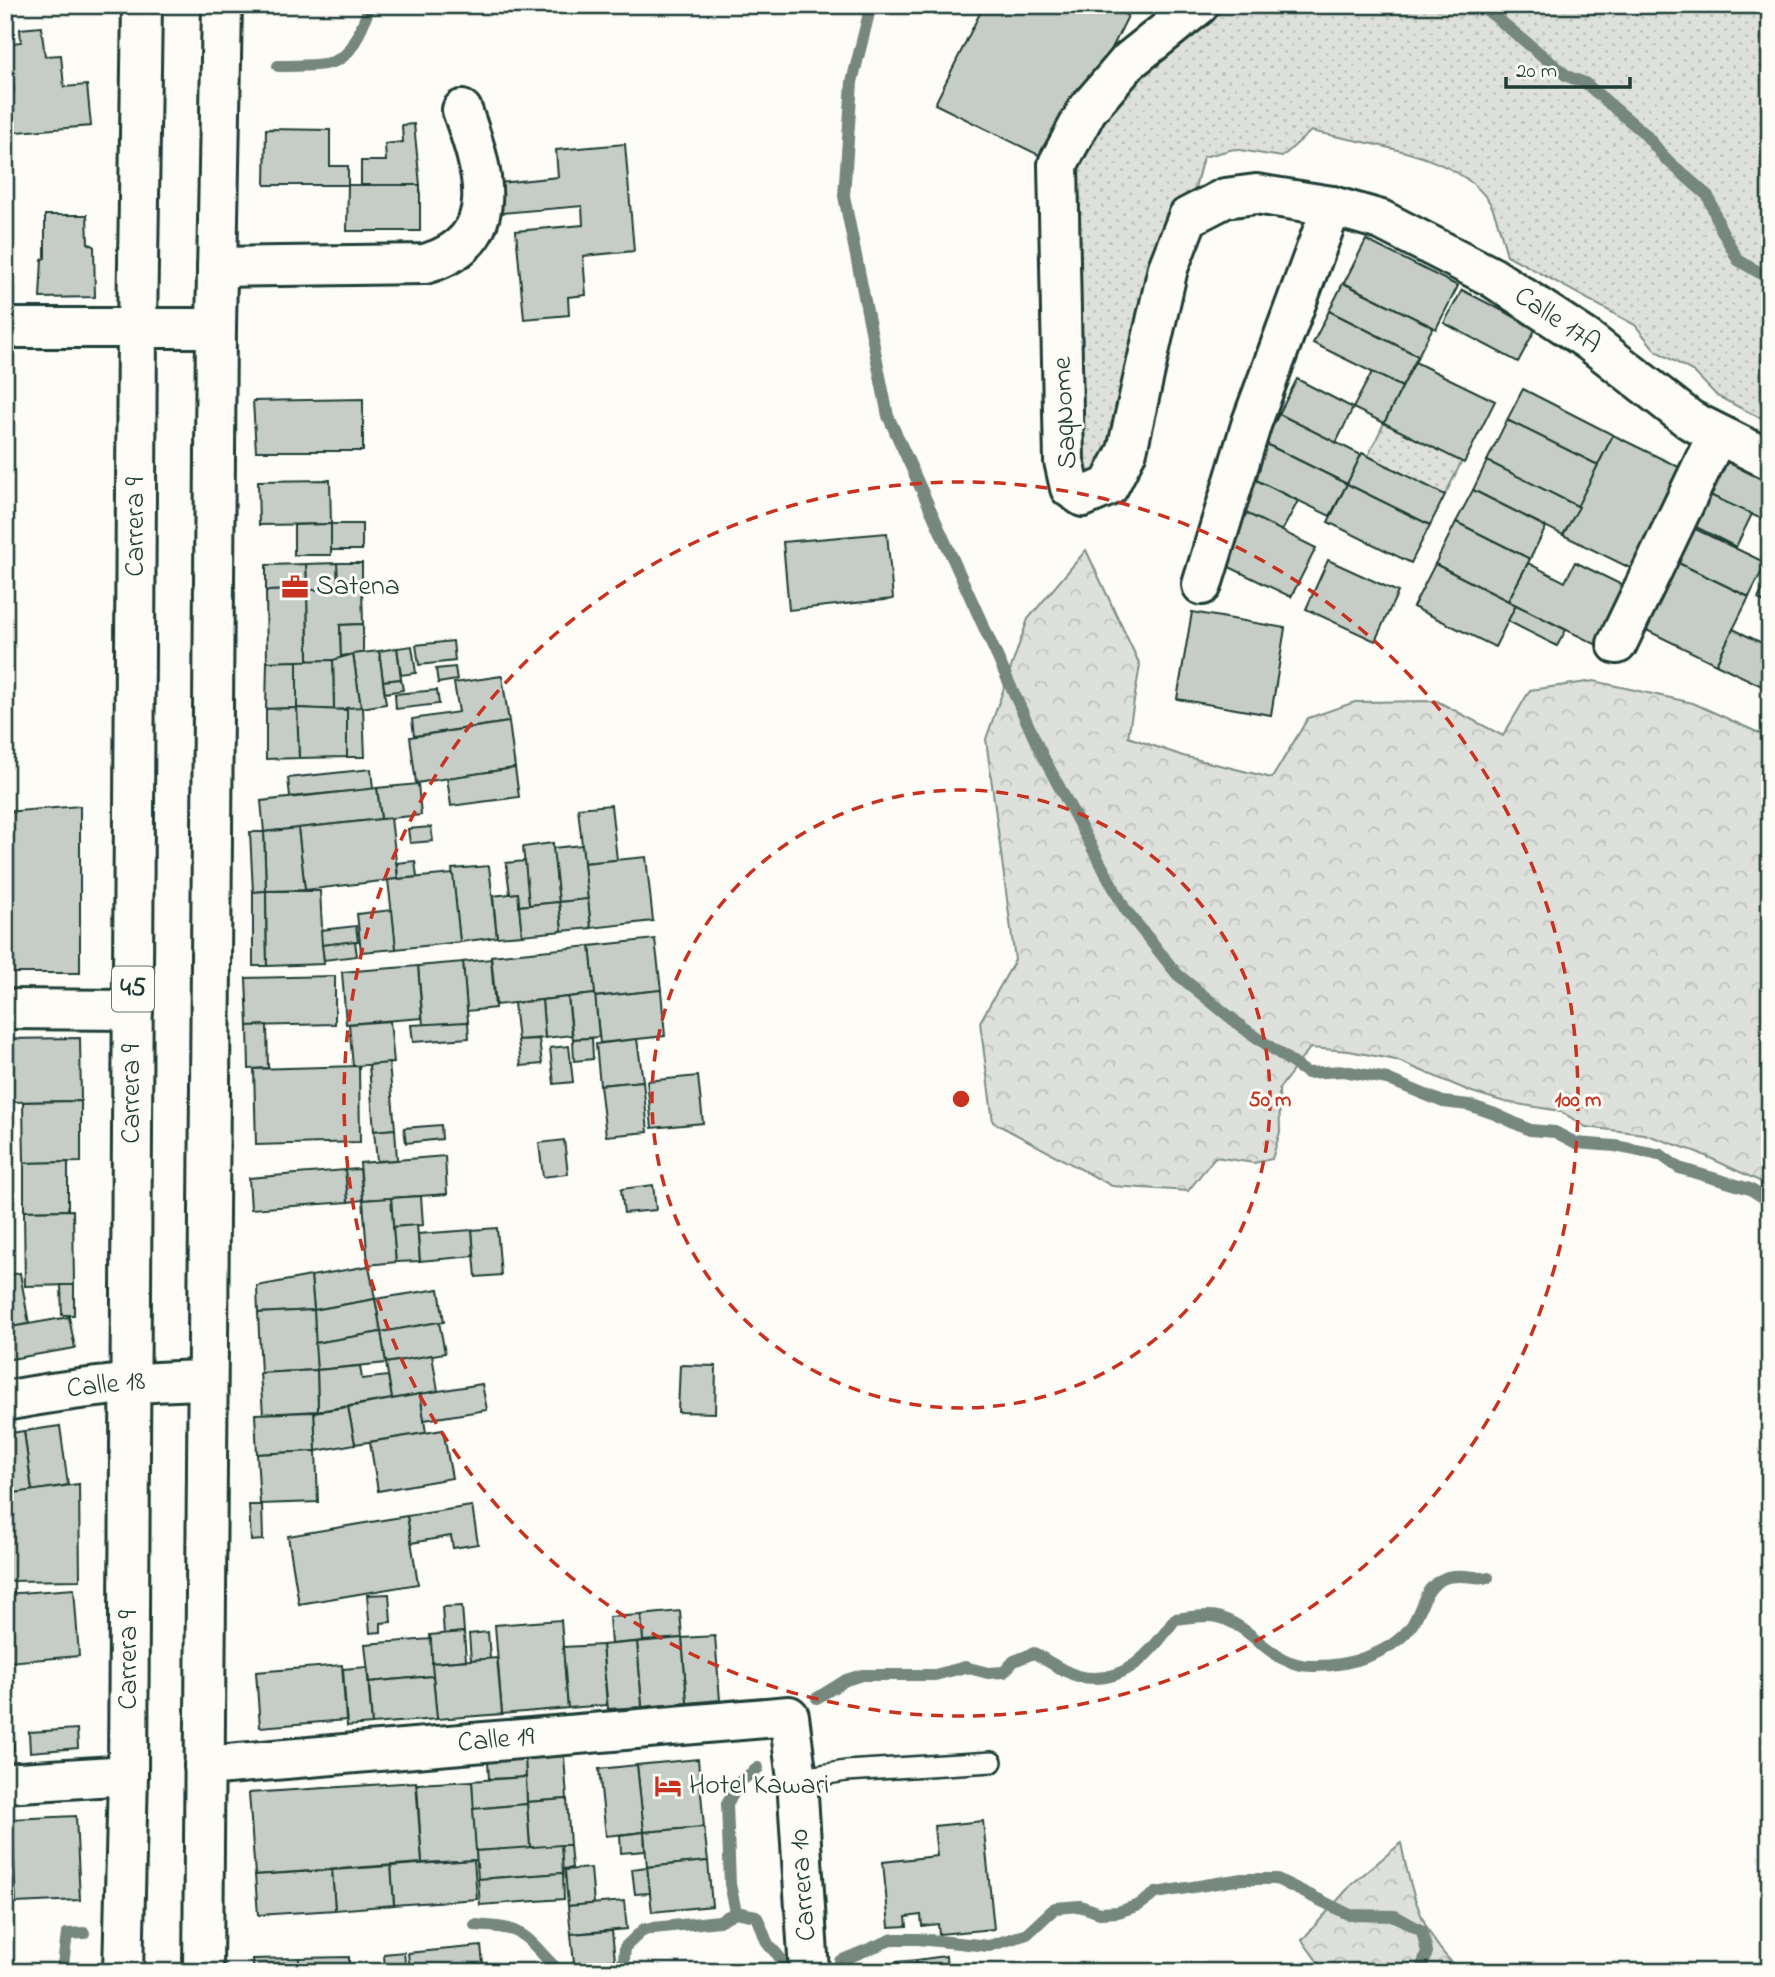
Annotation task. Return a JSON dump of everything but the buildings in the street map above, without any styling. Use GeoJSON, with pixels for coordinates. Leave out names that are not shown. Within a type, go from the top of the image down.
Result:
{"type":"FeatureCollection","features":[{"type":"Feature","properties":{"kind":"main road","name":"Carrera 9"},"geometry":{"type":"LineString","coordinates":[[123,1972],[128,1775],[137,328],[142,5]]}},
{"type":"Feature","properties":{"kind":"main road"},"geometry":{"type":"LineString","coordinates":[[203,1972],[216,328],[222,5]]}},
{"type":"Feature","properties":{"kind":"main road","name":"SaqNome"},"geometry":{"type":"LineString","coordinates":[[1199,5],[1129,61],[1087,110],[1058,164],[1064,461],[1070,488],[1083,497],[1109,485],[1127,451],[1168,268],[1188,217],[1225,198],[1256,194],[1332,206]]}},
{"type":"Feature","properties":{"kind":"main road"},"geometry":{"type":"LineString","coordinates":[[217,267],[425,264],[444,258],[462,246],[475,227],[485,190],[482,169],[462,110]]}},
{"type":"Feature","properties":{"kind":"main road"},"geometry":{"type":"LineString","coordinates":[[1202,585],[1252,422],[1332,206]]}},
{"type":"Feature","properties":{"kind":"main road","name":"Calle 17A"},"geometry":{"type":"LineString","coordinates":[[1332,206],[1381,220],[1492,277],[1588,341],[1690,420],[1770,460]]}},
{"type":"Feature","properties":{"kind":"main road"},"geometry":{"type":"LineString","coordinates":[[5,328],[216,328]]}},
{"type":"Feature","properties":{"kind":"main road"},"geometry":{"type":"LineString","coordinates":[[1617,644],[1717,435]]}},
{"type":"Feature","properties":{"kind":"main road"},"geometry":{"type":"LineString","coordinates":[[5,1009],[133,1010]]}},
{"type":"Feature","properties":{"kind":"main road","name":"Calle 18"},"geometry":{"type":"LineString","coordinates":[[5,1401],[130,1381],[207,1380]]}},
{"type":"Feature","properties":{"kind":"main road","name":"Calle 19"},"geometry":{"type":"LineString","coordinates":[[204,1766],[789,1716]]}},
{"type":"Feature","properties":{"kind":"main road","name":"Carrera 10"},"geometry":{"type":"LineString","coordinates":[[789,1716],[797,1779],[808,1965]]}},
{"type":"Feature","properties":{"kind":"main road"},"geometry":{"type":"LineString","coordinates":[[5,1783],[128,1775]]}},
{"type":"Feature","properties":{"kind":"lane"},"geometry":{"type":"LineString","coordinates":[[797,1779],[846,1771],[992,1762]]}},
{"type":"Feature","properties":{"kind":"green space"},"geometry":{"type":"Polygon","coordinates":[[[1222,5],[1770,5],[1770,423],[1717,396],[1694,372],[1656,351],[1635,325],[1507,255],[1490,203],[1475,186],[1456,172],[1408,153],[1311,131],[1282,157],[1234,149],[1203,157],[1193,196],[1164,230],[1147,271],[1114,466],[1079,478],[1073,316],[1080,275],[1073,236],[1071,175],[1085,140],[1131,78],[1190,36],[1222,5]]]}},
{"type":"Feature","properties":{"kind":"green space"},"geometry":{"type":"Polygon","coordinates":[[[1384,423],[1462,461],[1445,495],[1368,456],[1384,423]]]}},
{"type":"Feature","properties":{"kind":"green space"},"geometry":{"type":"Polygon","coordinates":[[[1086,550],[1140,665],[1128,737],[1183,756],[1272,778],[1308,718],[1355,702],[1437,701],[1503,736],[1530,690],[1594,681],[1693,703],[1770,738],[1770,1186],[1697,1152],[1644,1134],[1586,1127],[1560,1111],[1505,1102],[1472,1092],[1396,1060],[1349,1051],[1310,1048],[1279,1089],[1280,1132],[1272,1159],[1254,1163],[1215,1157],[1188,1191],[1112,1186],[993,1122],[980,1022],[1015,960],[986,739],[1028,619],[1086,550]]]}},
{"type":"Feature","properties":{"kind":"green space"},"geometry":{"type":"Polygon","coordinates":[[[1401,1843],[1414,1896],[1429,1931],[1438,1946],[1463,1972],[1325,1972],[1302,1940],[1352,1884],[1401,1843]]]}},
{"type":"Feature","properties":{"kind":"waterway"},"geometry":{"type":"LineString","coordinates":[[278,66],[316,65],[340,59],[355,41],[370,5]]}},
{"type":"Feature","properties":{"kind":"waterway"},"geometry":{"type":"LineString","coordinates":[[871,5],[852,82],[844,196],[888,416],[1041,753],[1125,909],[1177,974],[1242,1027],[1307,1073],[1344,1071],[1387,1079],[1443,1102],[1469,1105],[1530,1130],[1555,1132],[1576,1143],[1615,1146],[1661,1155],[1679,1168],[1750,1189],[1770,1202]]}},
{"type":"Feature","properties":{"kind":"waterway"},"geometry":{"type":"LineString","coordinates":[[1481,5],[1567,76],[1585,83],[1644,133],[1666,159],[1708,196],[1720,227],[1738,260],[1770,279]]}},
{"type":"Feature","properties":{"kind":"waterway"},"geometry":{"type":"LineString","coordinates":[[817,1698],[846,1680],[862,1675],[935,1675],[965,1667],[988,1673],[1004,1672],[1014,1661],[1034,1653],[1078,1676],[1109,1676],[1123,1672],[1135,1664],[1157,1643],[1175,1619],[1202,1616],[1218,1617],[1231,1622],[1287,1661],[1316,1666],[1342,1664],[1382,1650],[1404,1635],[1412,1625],[1428,1592],[1438,1582],[1455,1576],[1488,1578]]}},
{"type":"Feature","properties":{"kind":"waterway"},"geometry":{"type":"LineString","coordinates":[[736,1912],[730,1884],[727,1804],[741,1781],[758,1768]]}},
{"type":"Feature","properties":{"kind":"waterway"},"geometry":{"type":"LineString","coordinates":[[840,1961],[893,1939],[989,1946],[1027,1934],[1055,1908],[1080,1906],[1100,1913],[1118,1912],[1139,1905],[1156,1893],[1242,1879],[1277,1879],[1350,1915],[1395,1916],[1422,1931],[1427,1952],[1420,1972]]}},
{"type":"Feature","properties":{"kind":"waterway"},"geometry":{"type":"LineString","coordinates":[[607,1972],[617,1970],[624,1960],[625,1947],[644,1929],[719,1921],[736,1912],[756,1916],[768,1944],[783,1963]]}},
{"type":"Feature","properties":{"kind":"waterway"},"geometry":{"type":"LineString","coordinates":[[475,1925],[501,1927],[517,1932],[561,1972]]}},
{"type":"Feature","properties":{"kind":"waterway"},"geometry":{"type":"LineString","coordinates":[[62,1972],[67,1934],[84,1933]]}},
{"type":"Feature","properties":{"kind":"place","name":"Satena"},"geometry":{"type":"Point","coordinates":[295,587]}},
{"type":"Feature","properties":{"kind":"place","name":"Hotel Kawari"},"geometry":{"type":"Point","coordinates":[668,1786]}}]}
